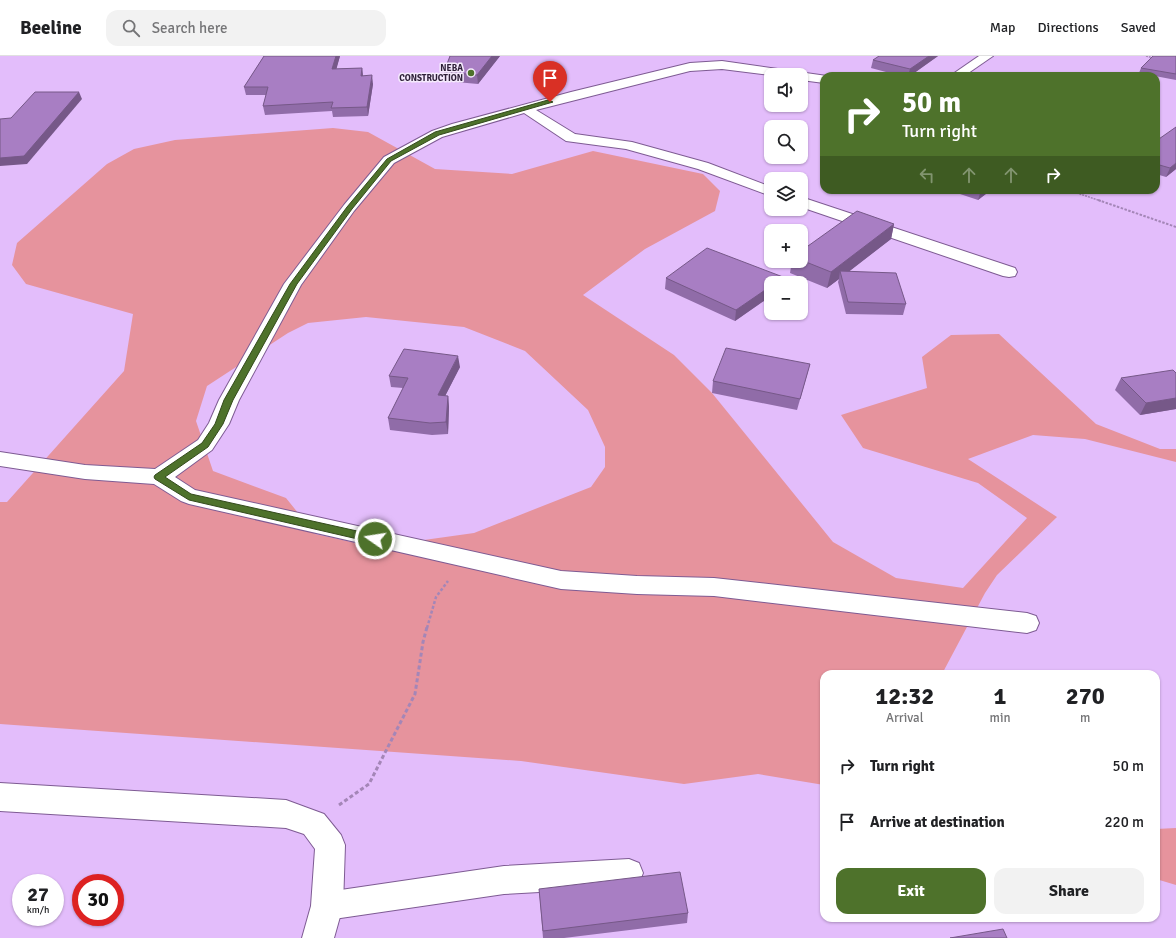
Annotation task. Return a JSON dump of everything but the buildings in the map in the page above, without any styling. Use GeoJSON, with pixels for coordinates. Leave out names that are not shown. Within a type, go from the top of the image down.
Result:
{"type":"FeatureCollection","features":[{"type":"Feature","properties":{"kind":"street"},"geometry":{"type":"LineString","coordinates":[[962,72],[987,56]]}},
{"type":"Feature","properties":{"kind":"street"},"geometry":{"type":"LineString","coordinates":[[158,477],[205,445],[219,424],[228,400],[293,284],[349,208],[389,160],[437,134],[525,108],[690,67],[722,65],[764,71]]}},
{"type":"Feature","properties":{"kind":"street"},"geometry":{"type":"LineString","coordinates":[[808,77],[820,78]]}},
{"type":"Feature","properties":{"kind":"street"},"geometry":{"type":"LineString","coordinates":[[525,108],[570,138],[627,145],[703,166],[764,189]]}},
{"type":"Feature","properties":{"kind":"street"},"geometry":{"type":"LineString","coordinates":[[808,204],[1009,272]]}},
{"type":"Feature","properties":{"kind":"street"},"geometry":{"type":"LineString","coordinates":[[0,459],[85,472],[158,477],[189,496],[561,580],[636,585],[714,587],[899,610],[1027,623]]}},
{"type":"Feature","properties":{"kind":"street"},"geometry":{"type":"LineString","coordinates":[[0,797],[286,814],[314,824],[330,845],[327,906],[318,938]]}},
{"type":"Feature","properties":{"kind":"lane"},"geometry":{"type":"LineString","coordinates":[[327,906],[504,880],[629,873]]}},
{"type":"Feature","properties":{"kind":"path"},"geometry":{"type":"LineString","coordinates":[[1146,56],[1153,58]]}},
{"type":"Feature","properties":{"kind":"path"},"geometry":{"type":"LineString","coordinates":[[1080,194],[1176,227]]}},
{"type":"Feature","properties":{"kind":"path"},"geometry":{"type":"LineString","coordinates":[[314,824],[369,784],[415,694],[423,642],[436,597],[463,559]]}},
{"type":"Feature","properties":{"kind":"shaded area"},"geometry":{"type":"Polygon","coordinates":[[[333,128],[368,132],[435,169],[512,174],[593,151],[703,174],[720,191],[715,211],[645,249],[583,295],[674,355],[712,393],[833,542],[896,578],[963,588],[1027,518],[978,483],[863,448],[841,415],[927,388],[922,357],[951,335],[999,334],[1096,424],[1160,449],[1176,449],[1176,462],[1085,439],[1033,435],[968,459],[1057,517],[997,575],[985,593],[944,670],[820,670],[820,784],[758,774],[684,784],[521,761],[0,724],[0,502],[7,502],[124,371],[133,314],[26,284],[12,265],[17,243],[107,164],[134,149],[175,140],[333,128]],[[366,317],[308,323],[288,333],[207,386],[196,421],[213,471],[286,498],[315,534],[374,547],[474,533],[591,487],[605,467],[605,447],[588,410],[525,351],[464,327],[366,317]]]}},
{"type":"Feature","properties":{"kind":"shaded area"},"geometry":{"type":"Polygon","coordinates":[[[1176,828],[1176,885],[1160,880],[1160,829],[1176,828]]]}},
{"type":"Feature","properties":{"kind":"place","name":"NEBA CONSTRUCTION"},"geometry":{"type":"Point","coordinates":[471,73]}},
{"type":"Feature","properties":{"kind":"route"},"geometry":{"type":"LineString","coordinates":[[375,539],[189,496],[158,477],[205,445],[219,424],[228,400],[293,284],[349,208],[389,160],[437,134],[457,127],[550,102]]}}]}
